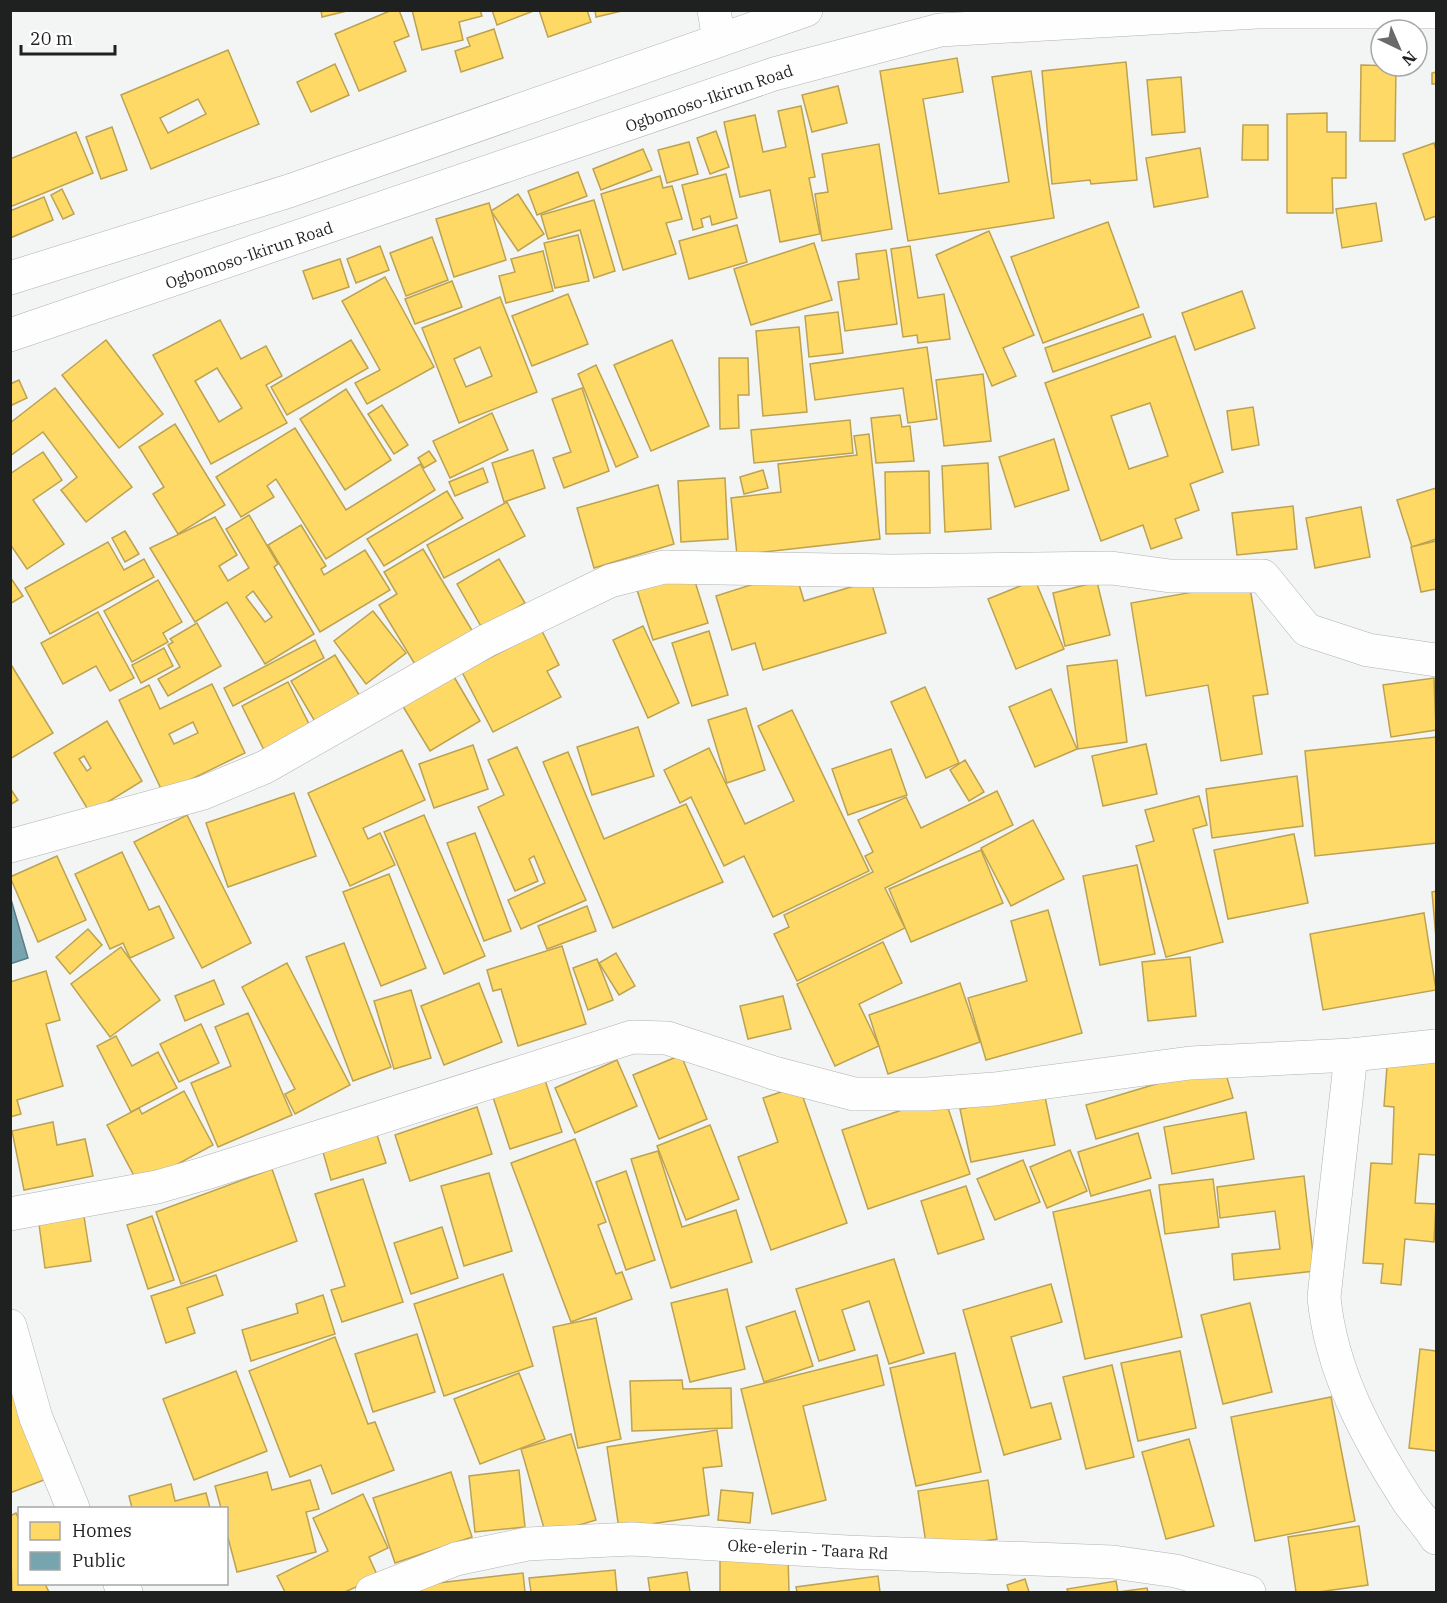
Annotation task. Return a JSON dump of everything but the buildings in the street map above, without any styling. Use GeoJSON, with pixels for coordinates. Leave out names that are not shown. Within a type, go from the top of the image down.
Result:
{"type":"FeatureCollection","features":[{"type":"Feature","properties":{"kind":"street"},"geometry":{"type":"LineString","coordinates":[[10,278],[289,190],[717,25],[806,10]]}},
{"type":"Feature","properties":{"kind":"street","name":"Ogbomoso-Ikirun Road"},"geometry":{"type":"LineString","coordinates":[[10,335],[774,74],[940,30],[1257,12],[1437,12]]}},
{"type":"Feature","properties":{"kind":"street"},"geometry":{"type":"LineString","coordinates":[[10,846],[203,793],[265,767],[486,641],[610,581],[664,567],[893,571],[1111,568],[1170,576],[1263,576],[1307,630],[1368,650],[1437,660]]}},
{"type":"Feature","properties":{"kind":"street"},"geometry":{"type":"LineString","coordinates":[[10,1214],[157,1186],[206,1173],[632,1037],[667,1038],[774,1073],[854,1094],[983,1090],[1190,1063],[1351,1055],[1437,1046]]}},
{"type":"Feature","properties":{"kind":"street"},"geometry":{"type":"LineString","coordinates":[[1351,1055],[1324,1297],[1327,1331],[1347,1394],[1409,1502],[1437,1538]]}},
{"type":"Feature","properties":{"kind":"street"},"geometry":{"type":"LineString","coordinates":[[10,1326],[36,1418],[72,1507]]}},
{"type":"Feature","properties":{"kind":"street","name":"Oke-elerin - Taara Rd"},"geometry":{"type":"LineString","coordinates":[[372,1593],[456,1559],[527,1544],[632,1539],[847,1552],[1113,1562],[1176,1571],[1249,1593]]}}]}
